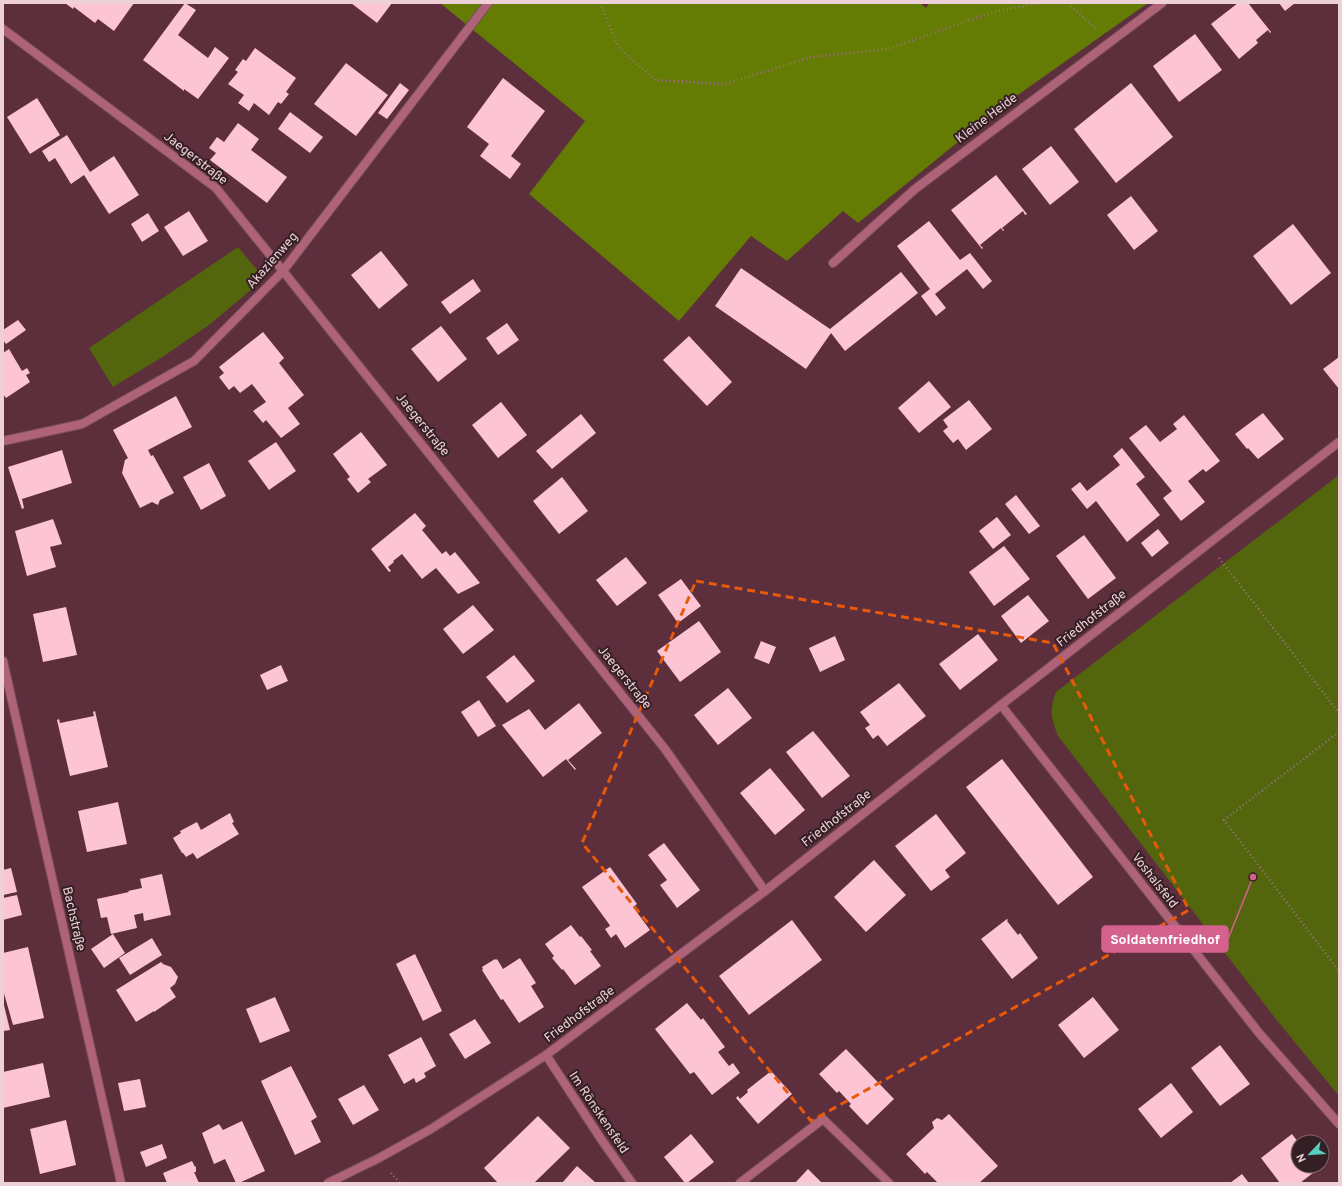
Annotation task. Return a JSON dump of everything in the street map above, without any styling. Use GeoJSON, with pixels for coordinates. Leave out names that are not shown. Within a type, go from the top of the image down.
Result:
{"type":"FeatureCollection","features":[{"type":"Feature","properties":{"kind":"street","name":"Akazienweg"},"geometry":{"type":"LineString","coordinates":[[3,442],[82,424],[194,361],[283,271],[488,3]]}},
{"type":"Feature","properties":{"kind":"street","name":"Kleine Heide"},"geometry":{"type":"LineString","coordinates":[[833,263],[915,189],[1162,3]]}},
{"type":"Feature","properties":{"kind":"street","name":"Jaegerstraße"},"geometry":{"type":"LineString","coordinates":[[3,29],[216,188],[665,749],[765,891]]}},
{"type":"Feature","properties":{"kind":"street","name":"Friedhofstraße"},"geometry":{"type":"LineString","coordinates":[[328,1183],[379,1158],[431,1129],[546,1055],[765,891],[1339,442]]}},
{"type":"Feature","properties":{"kind":"street","name":"Bachstraße"},"geometry":{"type":"LineString","coordinates":[[3,661],[121,1183]]}},
{"type":"Feature","properties":{"kind":"street","name":"Voshalsfeld"},"geometry":{"type":"LineString","coordinates":[[1001,705],[1259,1033],[1339,1124]]}},
{"type":"Feature","properties":{"kind":"street","name":"Im Rönskensfeld"},"geometry":{"type":"LineString","coordinates":[[546,1055],[632,1183]]}},
{"type":"Feature","properties":{"kind":"street"},"geometry":{"type":"LineString","coordinates":[[740,1183],[823,1119],[889,1183]]}},
{"type":"Feature","properties":{"kind":"path"},"geometry":{"type":"LineString","coordinates":[[600,3],[619,48],[655,80],[724,84],[812,58],[888,49],[993,12],[1042,3]]}},
{"type":"Feature","properties":{"kind":"path"},"geometry":{"type":"LineString","coordinates":[[1068,3],[1109,42]]}},
{"type":"Feature","properties":{"kind":"path"},"geometry":{"type":"LineString","coordinates":[[1207,544],[1339,712]]}},
{"type":"Feature","properties":{"kind":"path"},"geometry":{"type":"LineString","coordinates":[[1339,732],[1224,820],[1339,970]]}},
{"type":"Feature","properties":{"kind":"highlighted area"},"geometry":{"type":"Polygon","coordinates":[[[696,581],[1053,643],[1189,910],[811,1121],[582,843],[696,581]]]}},
{"type":"Feature","properties":{"kind":"green space"},"geometry":{"type":"Polygon","coordinates":[[[440,3],[920,3],[926,8],[929,3],[1148,3],[1005,104],[858,223],[843,211],[787,261],[751,236],[679,321],[529,194],[585,121],[440,3]]]}},
{"type":"Feature","properties":{"kind":"green space"},"geometry":{"type":"Polygon","coordinates":[[[238,247],[257,270],[252,289],[209,325],[164,356],[113,387],[89,348],[238,247]]]}},
{"type":"Feature","properties":{"kind":"green space"},"geometry":{"type":"Polygon","coordinates":[[[1339,475],[1339,1096],[1275,1018],[1058,736],[1052,719],[1052,704],[1056,692],[1339,475]]]}},
{"type":"Feature","properties":{"kind":"building"},"geometry":{"type":"Polygon","coordinates":[[[65,3],[134,3],[114,31],[98,19],[95,23],[74,7],[73,9],[65,3]]]}},
{"type":"Feature","properties":{"kind":"building"},"geometry":{"type":"Polygon","coordinates":[[[185,3],[196,10],[178,35],[208,58],[215,47],[229,58],[198,99],[184,89],[184,91],[143,60],[185,3]]]}},
{"type":"Feature","properties":{"kind":"building"},"geometry":{"type":"Polygon","coordinates":[[[351,3],[392,3],[377,23],[351,3]]]}},
{"type":"Feature","properties":{"kind":"building"},"geometry":{"type":"Polygon","coordinates":[[[1238,3],[1248,3],[1271,32],[1270,33],[1268,30],[1256,40],[1258,43],[1239,59],[1211,24],[1238,3]]]}},
{"type":"Feature","properties":{"kind":"building"},"geometry":{"type":"Polygon","coordinates":[[[1279,3],[1295,3],[1285,11],[1279,3]]]}},
{"type":"Feature","properties":{"kind":"building"},"geometry":{"type":"Polygon","coordinates":[[[1195,34],[1222,70],[1179,102],[1153,66],[1195,34]]]}},
{"type":"Feature","properties":{"kind":"building"},"geometry":{"type":"Polygon","coordinates":[[[255,48],[296,78],[286,92],[289,94],[281,104],[278,102],[269,115],[254,103],[249,111],[238,103],[244,95],[228,84],[238,72],[235,70],[243,59],[246,61],[255,48]]]}},
{"type":"Feature","properties":{"kind":"building"},"geometry":{"type":"Polygon","coordinates":[[[346,63],[388,95],[356,136],[314,104],[346,63]]]}},
{"type":"Feature","properties":{"kind":"building"},"geometry":{"type":"Polygon","coordinates":[[[503,78],[545,111],[511,156],[521,164],[510,179],[480,156],[489,144],[467,127],[503,78]]]}},
{"type":"Feature","properties":{"kind":"building"},"geometry":{"type":"Polygon","coordinates":[[[400,83],[409,90],[387,119],[378,113],[400,83]]]}},
{"type":"Feature","properties":{"kind":"building"},"geometry":{"type":"Polygon","coordinates":[[[1131,83],[1173,137],[1116,183],[1074,129],[1131,83]]]}},
{"type":"Feature","properties":{"kind":"building"},"geometry":{"type":"Polygon","coordinates":[[[37,98],[60,135],[30,154],[7,117],[37,98]]]}},
{"type":"Feature","properties":{"kind":"building"},"geometry":{"type":"Polygon","coordinates":[[[290,112],[323,137],[310,153],[278,129],[290,112]]]}},
{"type":"Feature","properties":{"kind":"building"},"geometry":{"type":"Polygon","coordinates":[[[238,123],[259,139],[251,150],[287,177],[267,203],[210,160],[216,153],[209,148],[217,137],[224,142],[238,123]]]}},
{"type":"Feature","properties":{"kind":"building"},"geometry":{"type":"Polygon","coordinates":[[[67,135],[90,172],[114,156],[139,195],[109,214],[84,175],[71,184],[55,158],[49,162],[42,151],[67,135]]]}},
{"type":"Feature","properties":{"kind":"building"},"geometry":{"type":"Polygon","coordinates":[[[1051,146],[1079,182],[1050,205],[1022,169],[1051,146]]]}},
{"type":"Feature","properties":{"kind":"building"},"geometry":{"type":"Polygon","coordinates":[[[996,175],[1027,214],[1025,215],[1023,211],[1002,228],[1004,230],[1003,231],[1001,228],[980,245],[983,248],[982,249],[951,210],[996,175]]]}},
{"type":"Feature","properties":{"kind":"building"},"geometry":{"type":"Polygon","coordinates":[[[1131,196],[1158,231],[1134,250],[1107,215],[1131,196]]]}},
{"type":"Feature","properties":{"kind":"building"},"geometry":{"type":"Polygon","coordinates":[[[189,211],[208,241],[183,256],[164,227],[189,211]]]}},
{"type":"Feature","properties":{"kind":"building"},"geometry":{"type":"Polygon","coordinates":[[[148,213],[159,231],[142,242],[131,224],[148,213]]]}},
{"type":"Feature","properties":{"kind":"building"},"geometry":{"type":"Polygon","coordinates":[[[929,221],[960,260],[970,253],[992,281],[983,289],[967,269],[935,294],[946,308],[936,316],[921,296],[930,289],[897,246],[929,221]]]}},
{"type":"Feature","properties":{"kind":"building"},"geometry":{"type":"Polygon","coordinates":[[[1293,224],[1331,273],[1291,305],[1253,256],[1293,224]]]}},
{"type":"Feature","properties":{"kind":"building"},"geometry":{"type":"Polygon","coordinates":[[[381,251],[408,285],[379,309],[351,275],[381,251]]]}},
{"type":"Feature","properties":{"kind":"building"},"geometry":{"type":"Polygon","coordinates":[[[741,268],[830,329],[901,272],[918,293],[845,351],[831,333],[806,369],[715,306],[741,268]]]}},
{"type":"Feature","properties":{"kind":"building"},"geometry":{"type":"Polygon","coordinates":[[[473,279],[481,291],[450,314],[441,302],[473,279]]]}},
{"type":"Feature","properties":{"kind":"building"},"geometry":{"type":"Polygon","coordinates":[[[18,320],[26,330],[6,344],[3,340],[3,330],[18,320]]]}},
{"type":"Feature","properties":{"kind":"building"},"geometry":{"type":"Polygon","coordinates":[[[507,323],[519,340],[498,355],[486,338],[507,323]]]}},
{"type":"Feature","properties":{"kind":"building"},"geometry":{"type":"Polygon","coordinates":[[[441,326],[467,359],[438,382],[411,349],[441,326]]]}},
{"type":"Feature","properties":{"kind":"building"},"geometry":{"type":"Polygon","coordinates":[[[263,332],[284,358],[279,363],[304,395],[288,408],[300,424],[281,438],[266,420],[263,423],[253,411],[266,402],[252,384],[240,393],[234,386],[229,390],[219,377],[224,373],[219,367],[263,332]]]}},
{"type":"Feature","properties":{"kind":"building"},"geometry":{"type":"Polygon","coordinates":[[[689,336],[732,382],[707,406],[663,360],[689,336]]]}},
{"type":"Feature","properties":{"kind":"building"},"geometry":{"type":"Polygon","coordinates":[[[9,349],[22,371],[27,368],[30,373],[26,375],[30,382],[6,398],[3,394],[3,353],[9,349]]]}},
{"type":"Feature","properties":{"kind":"building"},"geometry":{"type":"Polygon","coordinates":[[[1339,357],[1339,389],[1323,369],[1339,357]]]}},
{"type":"Feature","properties":{"kind":"building"},"geometry":{"type":"Polygon","coordinates":[[[929,381],[951,407],[919,433],[898,408],[929,381]]]}},
{"type":"Feature","properties":{"kind":"building"},"geometry":{"type":"Polygon","coordinates":[[[176,396],[192,427],[148,450],[151,456],[153,455],[174,493],[160,500],[158,505],[152,502],[140,508],[122,473],[125,460],[128,458],[113,430],[176,396]]]}},
{"type":"Feature","properties":{"kind":"building"},"geometry":{"type":"Polygon","coordinates":[[[969,400],[992,429],[966,450],[958,439],[953,443],[943,431],[948,427],[943,420],[969,400]]]}},
{"type":"Feature","properties":{"kind":"building"},"geometry":{"type":"Polygon","coordinates":[[[501,402],[527,435],[498,458],[472,425],[501,402]]]}},
{"type":"Feature","properties":{"kind":"building"},"geometry":{"type":"Polygon","coordinates":[[[1263,413],[1284,439],[1258,459],[1248,448],[1247,449],[1235,434],[1263,413]]]}},
{"type":"Feature","properties":{"kind":"building"},"geometry":{"type":"Polygon","coordinates":[[[581,414],[596,433],[552,469],[536,451],[581,414]]]}},
{"type":"Feature","properties":{"kind":"building"},"geometry":{"type":"Polygon","coordinates":[[[1184,415],[1220,461],[1206,472],[1203,469],[1188,481],[1205,502],[1181,521],[1163,498],[1172,491],[1129,438],[1146,425],[1160,442],[1177,429],[1173,424],[1184,415]]]}},
{"type":"Feature","properties":{"kind":"building"},"geometry":{"type":"Polygon","coordinates":[[[361,432],[387,465],[368,479],[371,482],[358,493],[347,479],[350,477],[333,454],[361,432]]]}},
{"type":"Feature","properties":{"kind":"building"},"geometry":{"type":"Polygon","coordinates":[[[276,442],[296,471],[269,490],[248,461],[276,442]]]}},
{"type":"Feature","properties":{"kind":"building"},"geometry":{"type":"Polygon","coordinates":[[[1122,448],[1145,477],[1136,484],[1160,515],[1127,542],[1096,501],[1087,509],[1071,489],[1080,482],[1087,491],[1120,465],[1113,456],[1122,448]]]}},
{"type":"Feature","properties":{"kind":"building"},"geometry":{"type":"Polygon","coordinates":[[[62,450],[72,483],[22,499],[24,508],[22,509],[8,467],[62,450]]]}},
{"type":"Feature","properties":{"kind":"building"},"geometry":{"type":"Polygon","coordinates":[[[209,463],[226,496],[201,510],[183,477],[209,463]]]}},
{"type":"Feature","properties":{"kind":"building"},"geometry":{"type":"Polygon","coordinates":[[[562,477],[588,511],[559,534],[533,501],[562,477]]]}},
{"type":"Feature","properties":{"kind":"building"},"geometry":{"type":"Polygon","coordinates":[[[1016,495],[1040,526],[1029,534],[1005,504],[1016,495]]]}},
{"type":"Feature","properties":{"kind":"building"},"geometry":{"type":"Polygon","coordinates":[[[415,513],[426,526],[422,530],[442,554],[446,551],[450,556],[455,552],[480,583],[458,594],[436,568],[422,579],[402,554],[388,567],[391,571],[389,572],[371,549],[415,513]]]}},
{"type":"Feature","properties":{"kind":"building"},"geometry":{"type":"Polygon","coordinates":[[[997,517],[1011,535],[993,549],[979,531],[997,517]]]}},
{"type":"Feature","properties":{"kind":"building"},"geometry":{"type":"Polygon","coordinates":[[[53,519],[62,544],[50,547],[56,567],[27,576],[15,531],[53,519]]]}},
{"type":"Feature","properties":{"kind":"building"},"geometry":{"type":"Polygon","coordinates":[[[1158,529],[1169,543],[1152,557],[1141,543],[1158,529]]]}},
{"type":"Feature","properties":{"kind":"building"},"geometry":{"type":"Polygon","coordinates":[[[1084,535],[1116,578],[1088,599],[1056,556],[1084,535]]]}},
{"type":"Feature","properties":{"kind":"building"},"geometry":{"type":"Polygon","coordinates":[[[1004,546],[1030,579],[994,606],[969,572],[1004,546]]]}},
{"type":"Feature","properties":{"kind":"building"},"geometry":{"type":"Polygon","coordinates":[[[626,557],[647,583],[617,606],[596,580],[626,557]]]}},
{"type":"Feature","properties":{"kind":"building"},"geometry":{"type":"Polygon","coordinates":[[[681,579],[701,606],[678,623],[658,595],[681,579]]]}},
{"type":"Feature","properties":{"kind":"building"},"geometry":{"type":"Polygon","coordinates":[[[1028,595],[1049,621],[1021,643],[1001,616],[1028,595]]]}},
{"type":"Feature","properties":{"kind":"building"},"geometry":{"type":"Polygon","coordinates":[[[473,605],[494,630],[463,654],[443,629],[473,605]]]}},
{"type":"Feature","properties":{"kind":"building"},"geometry":{"type":"Polygon","coordinates":[[[66,607],[77,655],[43,662],[33,614],[66,607]]]}},
{"type":"Feature","properties":{"kind":"building"},"geometry":{"type":"Polygon","coordinates":[[[699,621],[721,652],[680,682],[657,651],[699,621]]]}},
{"type":"Feature","properties":{"kind":"building"},"geometry":{"type":"Polygon","coordinates":[[[978,634],[998,660],[960,690],[939,664],[978,634]]]}},
{"type":"Feature","properties":{"kind":"building"},"geometry":{"type":"Polygon","coordinates":[[[835,636],[845,660],[820,672],[809,648],[835,636]]]}},
{"type":"Feature","properties":{"kind":"building"},"geometry":{"type":"Polygon","coordinates":[[[761,641],[776,647],[769,664],[754,658],[761,641]]]}},
{"type":"Feature","properties":{"kind":"building"},"geometry":{"type":"Polygon","coordinates":[[[514,655],[535,681],[507,703],[486,677],[514,655]]]}},
{"type":"Feature","properties":{"kind":"building"},"geometry":{"type":"Polygon","coordinates":[[[281,665],[288,681],[267,690],[260,675],[281,665]]]}},
{"type":"Feature","properties":{"kind":"building"},"geometry":{"type":"Polygon","coordinates":[[[899,683],[926,716],[887,746],[878,735],[873,739],[865,728],[870,725],[860,712],[899,683]]]}},
{"type":"Feature","properties":{"kind":"building"},"geometry":{"type":"Polygon","coordinates":[[[728,688],[752,718],[718,745],[694,715],[728,688]]]}},
{"type":"Feature","properties":{"kind":"building"},"geometry":{"type":"Polygon","coordinates":[[[479,700],[496,726],[478,737],[461,712],[479,700]]]}},
{"type":"Feature","properties":{"kind":"building"},"geometry":{"type":"Polygon","coordinates":[[[579,703],[602,733],[568,760],[576,769],[575,770],[566,759],[543,777],[502,725],[529,709],[545,730],[579,703]]]}},
{"type":"Feature","properties":{"kind":"building"},"geometry":{"type":"Polygon","coordinates":[[[95,711],[108,767],[70,776],[57,720],[59,719],[60,723],[94,716],[93,712],[95,711]]]}},
{"type":"Feature","properties":{"kind":"building"},"geometry":{"type":"Polygon","coordinates":[[[813,731],[850,776],[822,798],[786,752],[813,731]]]}},
{"type":"Feature","properties":{"kind":"building"},"geometry":{"type":"Polygon","coordinates":[[[1002,759],[1093,877],[1058,905],[966,787],[1002,759]]]}},
{"type":"Feature","properties":{"kind":"building"},"geometry":{"type":"Polygon","coordinates":[[[770,768],[805,810],[775,835],[740,793],[770,768]]]}},
{"type":"Feature","properties":{"kind":"building"},"geometry":{"type":"Polygon","coordinates":[[[118,802],[127,844],[87,852],[78,811],[118,802]]]}},
{"type":"Feature","properties":{"kind":"building"},"geometry":{"type":"Polygon","coordinates":[[[230,813],[234,822],[232,823],[239,834],[197,859],[193,853],[186,857],[182,853],[173,838],[181,833],[180,831],[197,822],[201,830],[230,813]]]}},
{"type":"Feature","properties":{"kind":"building"},"geometry":{"type":"Polygon","coordinates":[[[936,814],[966,853],[945,870],[950,877],[931,891],[895,846],[936,814]]]}},
{"type":"Feature","properties":{"kind":"building"},"geometry":{"type":"Polygon","coordinates":[[[664,843],[700,890],[677,908],[660,885],[667,880],[648,855],[664,843]]]}},
{"type":"Feature","properties":{"kind":"building"},"geometry":{"type":"Polygon","coordinates":[[[874,860],[906,895],[866,932],[834,897],[874,860]]]}},
{"type":"Feature","properties":{"kind":"building"},"geometry":{"type":"Polygon","coordinates":[[[610,867],[637,904],[633,907],[650,930],[625,948],[616,934],[611,938],[605,929],[610,926],[609,924],[582,887],[610,867]]]}},
{"type":"Feature","properties":{"kind":"building"},"geometry":{"type":"Polygon","coordinates":[[[11,868],[17,892],[3,895],[3,870],[11,868]]]}},
{"type":"Feature","properties":{"kind":"building"},"geometry":{"type":"Polygon","coordinates":[[[162,874],[171,915],[144,921],[143,913],[134,915],[137,928],[111,934],[107,917],[101,918],[97,899],[142,888],[140,879],[162,874]]]}},
{"type":"Feature","properties":{"kind":"building"},"geometry":{"type":"Polygon","coordinates":[[[17,895],[22,915],[3,920],[3,898],[17,895]]]}},
{"type":"Feature","properties":{"kind":"building"},"geometry":{"type":"Polygon","coordinates":[[[1007,919],[1018,935],[1020,933],[1038,958],[1012,979],[981,939],[1007,919]]]}},
{"type":"Feature","properties":{"kind":"building"},"geometry":{"type":"Polygon","coordinates":[[[792,920],[822,960],[749,1015],[719,976],[792,920]]]}},
{"type":"Feature","properties":{"kind":"building"},"geometry":{"type":"Polygon","coordinates":[[[571,925],[592,950],[590,951],[601,966],[575,985],[563,969],[562,970],[552,958],[554,956],[545,944],[571,925]]]}},
{"type":"Feature","properties":{"kind":"building"},"geometry":{"type":"Polygon","coordinates":[[[113,934],[125,953],[104,968],[91,949],[113,934]]]}},
{"type":"Feature","properties":{"kind":"building"},"geometry":{"type":"Polygon","coordinates":[[[152,938],[162,955],[130,975],[119,958],[152,938]]]}},
{"type":"Feature","properties":{"kind":"building"},"geometry":{"type":"Polygon","coordinates":[[[28,947],[44,1018],[13,1025],[3,990],[3,953],[28,947]]]}},
{"type":"Feature","properties":{"kind":"building"},"geometry":{"type":"Polygon","coordinates":[[[415,954],[442,1011],[423,1021],[396,964],[415,954]]]}},
{"type":"Feature","properties":{"kind":"building"},"geometry":{"type":"Polygon","coordinates":[[[520,958],[536,983],[531,986],[544,1007],[519,1023],[503,999],[501,1000],[482,970],[482,967],[497,959],[503,969],[520,958]]]}},
{"type":"Feature","properties":{"kind":"building"},"geometry":{"type":"Polygon","coordinates":[[[161,962],[171,967],[178,977],[175,984],[170,988],[176,997],[136,1022],[116,990],[161,962]]]}},
{"type":"Feature","properties":{"kind":"building"},"geometry":{"type":"Polygon","coordinates":[[[275,997],[290,1031],[260,1043],[246,1009],[275,997]]]}},
{"type":"Feature","properties":{"kind":"building"},"geometry":{"type":"Polygon","coordinates":[[[1093,997],[1119,1030],[1084,1058],[1058,1025],[1093,997]]]}},
{"type":"Feature","properties":{"kind":"building"},"geometry":{"type":"Polygon","coordinates":[[[3,1001],[10,1030],[3,1031],[3,1001]]]}},
{"type":"Feature","properties":{"kind":"building"},"geometry":{"type":"Polygon","coordinates":[[[687,1003],[701,1020],[703,1018],[725,1047],[718,1052],[729,1066],[733,1063],[740,1073],[712,1095],[694,1072],[690,1074],[655,1029],[687,1003]]]}},
{"type":"Feature","properties":{"kind":"building"},"geometry":{"type":"Polygon","coordinates":[[[475,1019],[491,1043],[465,1059],[449,1034],[475,1019]]]}},
{"type":"Feature","properties":{"kind":"building"},"geometry":{"type":"Polygon","coordinates":[[[421,1037],[436,1066],[424,1073],[426,1077],[416,1083],[414,1078],[404,1084],[388,1055],[421,1037]]]}},
{"type":"Feature","properties":{"kind":"building"},"geometry":{"type":"Polygon","coordinates":[[[1220,1045],[1250,1084],[1220,1106],[1191,1068],[1220,1045]]]}},
{"type":"Feature","properties":{"kind":"building"},"geometry":{"type":"Polygon","coordinates":[[[846,1049],[894,1099],[867,1125],[849,1106],[851,1104],[839,1091],[837,1093],[819,1074],[846,1049]]]}},
{"type":"Feature","properties":{"kind":"building"},"geometry":{"type":"Polygon","coordinates":[[[43,1063],[50,1097],[3,1108],[3,1072],[43,1063]]]}},
{"type":"Feature","properties":{"kind":"building"},"geometry":{"type":"Polygon","coordinates":[[[291,1066],[317,1117],[311,1121],[321,1142],[295,1155],[261,1081],[291,1066]]]}},
{"type":"Feature","properties":{"kind":"building"},"geometry":{"type":"Polygon","coordinates":[[[771,1071],[792,1094],[758,1124],[736,1098],[738,1096],[740,1099],[748,1092],[747,1090],[771,1071]]]}},
{"type":"Feature","properties":{"kind":"building"},"geometry":{"type":"Polygon","coordinates":[[[140,1079],[146,1107],[124,1111],[118,1083],[140,1079]]]}},
{"type":"Feature","properties":{"kind":"building"},"geometry":{"type":"Polygon","coordinates":[[[1171,1083],[1193,1112],[1161,1138],[1138,1109],[1171,1083]]]}},
{"type":"Feature","properties":{"kind":"building"},"geometry":{"type":"Polygon","coordinates":[[[364,1085],[379,1110],[353,1125],[338,1099],[364,1085]]]}},
{"type":"Feature","properties":{"kind":"building"},"geometry":{"type":"Polygon","coordinates":[[[949,1114],[998,1166],[979,1183],[938,1183],[927,1172],[925,1174],[906,1154],[934,1128],[932,1122],[937,1118],[942,1120],[949,1114]]]}},
{"type":"Feature","properties":{"kind":"building"},"geometry":{"type":"Polygon","coordinates":[[[538,1116],[570,1148],[534,1183],[498,1183],[484,1168],[538,1116]]]}},
{"type":"Feature","properties":{"kind":"building"},"geometry":{"type":"Polygon","coordinates":[[[66,1120],[76,1165],[40,1174],[30,1129],[66,1120]]]}},
{"type":"Feature","properties":{"kind":"building"},"geometry":{"type":"Polygon","coordinates":[[[242,1121],[265,1171],[236,1183],[225,1159],[214,1164],[202,1133],[219,1124],[223,1130],[242,1121]]]}},
{"type":"Feature","properties":{"kind":"building"},"geometry":{"type":"Polygon","coordinates":[[[691,1134],[714,1162],[685,1183],[664,1157],[691,1134]]]}},
{"type":"Feature","properties":{"kind":"building"},"geometry":{"type":"Polygon","coordinates":[[[1290,1136],[1290,1174],[1312,1174],[1300,1183],[1280,1183],[1261,1158],[1290,1136]]]}},
{"type":"Feature","properties":{"kind":"building"},"geometry":{"type":"Polygon","coordinates":[[[162,1144],[167,1158],[146,1167],[140,1152],[162,1144]]]}},
{"type":"Feature","properties":{"kind":"building"},"geometry":{"type":"Polygon","coordinates":[[[192,1161],[195,1167],[196,1166],[196,1172],[194,1172],[199,1183],[167,1183],[163,1173],[192,1161]]]}},
{"type":"Feature","properties":{"kind":"building"},"geometry":{"type":"Polygon","coordinates":[[[577,1166],[596,1183],[562,1183],[577,1166]]]}},
{"type":"Feature","properties":{"kind":"building"},"geometry":{"type":"Polygon","coordinates":[[[808,1169],[822,1183],[795,1183],[808,1169]]]}},
{"type":"Feature","properties":{"kind":"building"},"geometry":{"type":"Polygon","coordinates":[[[1242,1174],[1249,1183],[1230,1183],[1242,1174]]]}},
{"type":"Feature","properties":{"kind":"place","name":"Soldatenfriedhof"},"geometry":{"type":"Point","coordinates":[1253,877]}}]}
